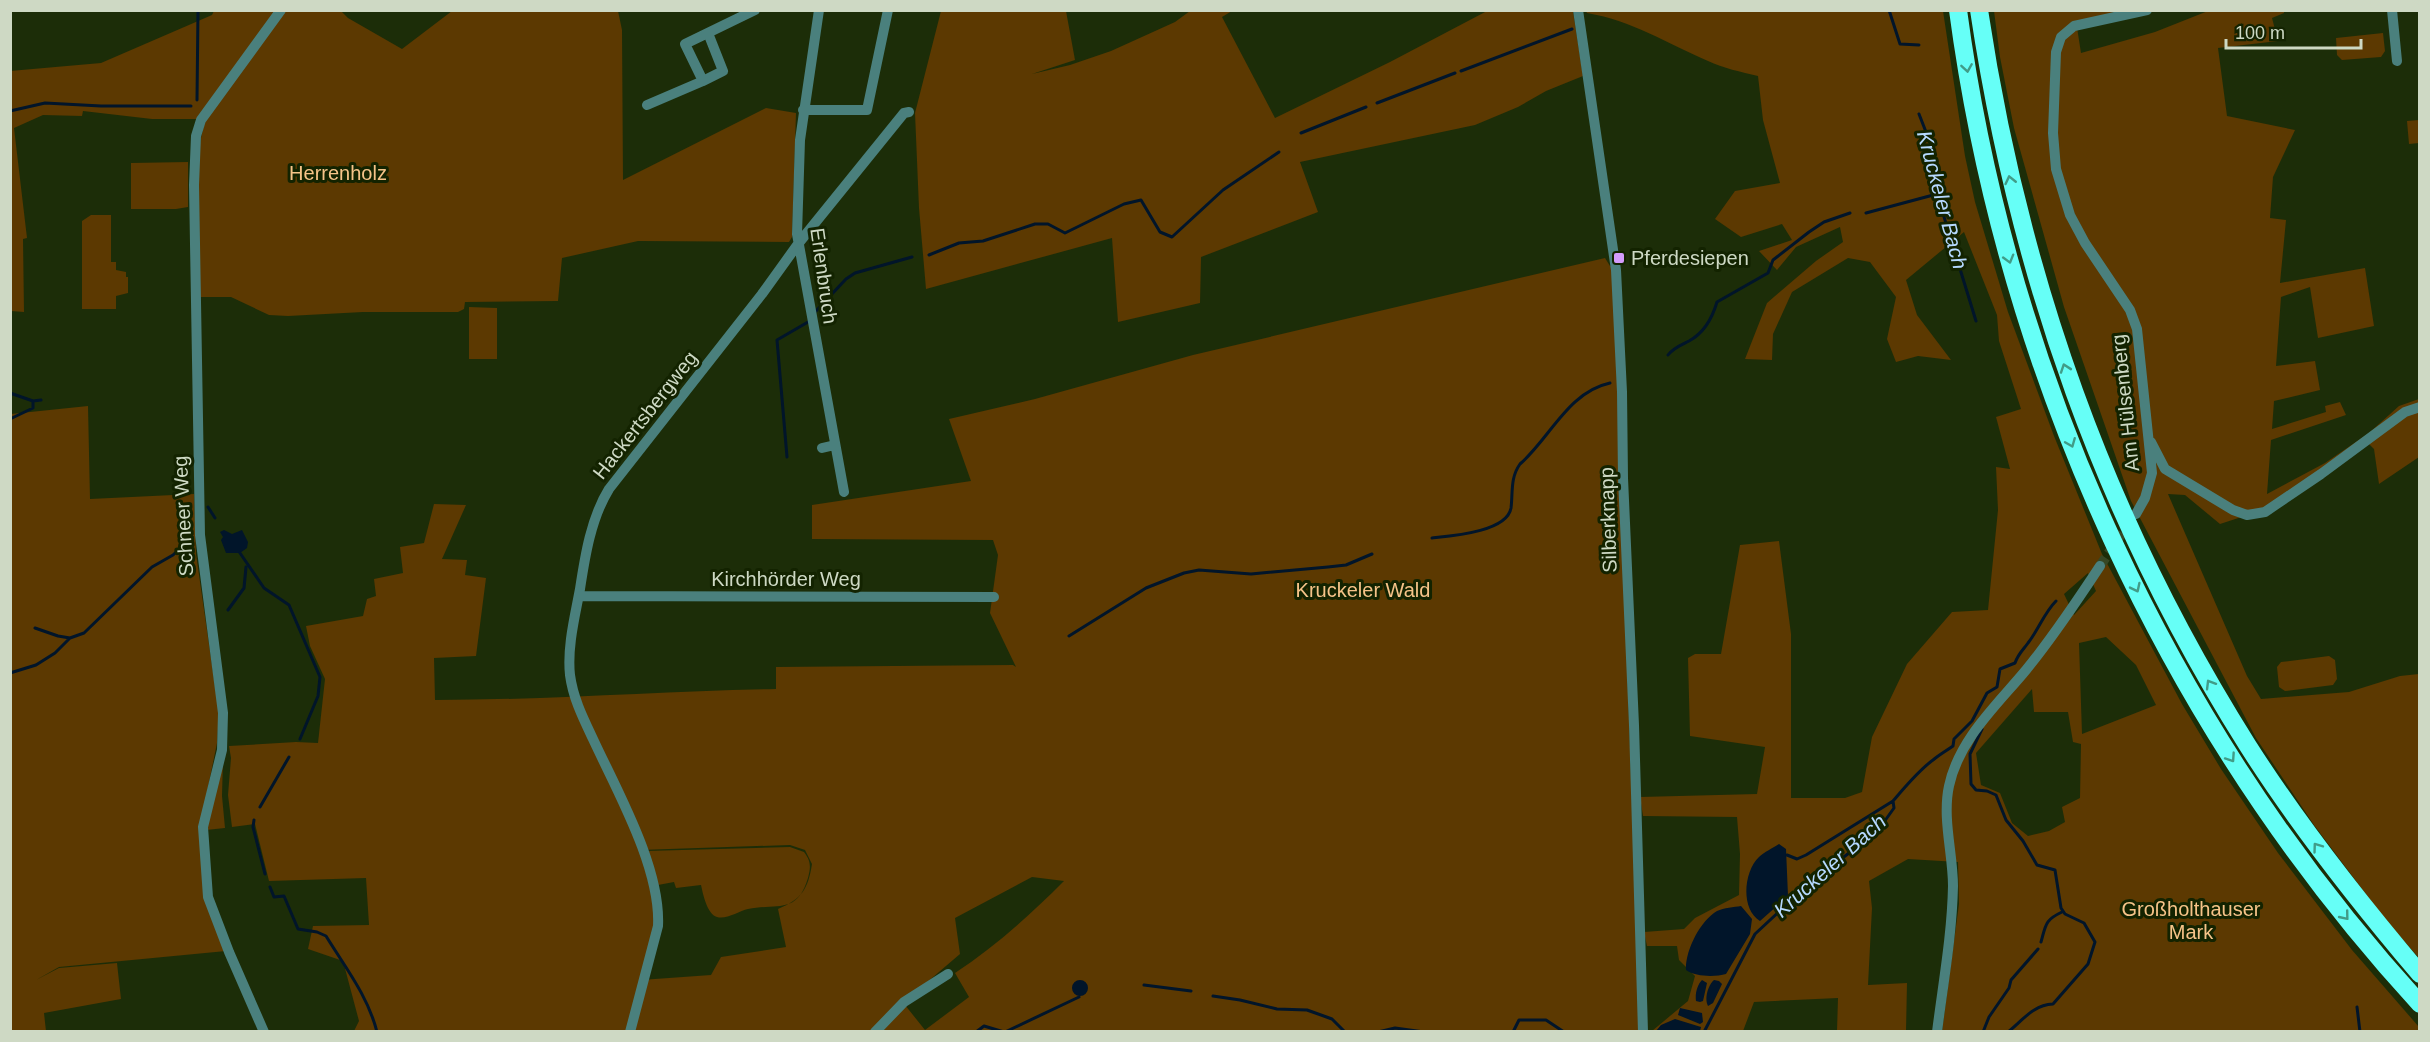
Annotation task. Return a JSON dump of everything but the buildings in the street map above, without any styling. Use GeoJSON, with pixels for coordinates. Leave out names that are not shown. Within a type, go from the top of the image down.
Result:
{"type":"FeatureCollection","features":[{"type":"Feature","properties":{"kind":"highway"},"geometry":{"type":"LineString","coordinates":[[1958,10],[1979,131],[2011,267],[2055,402],[2110,535],[2160,634],[2219,740],[2313,876],[2379,958],[2420,1004]]}},
{"type":"Feature","properties":{"kind":"highway"},"geometry":{"type":"LineString","coordinates":[[1979,10],[2006,161],[2030,258],[2073,392],[2125,519],[2169,609],[2248,747],[2318,848],[2363,907],[2420,974]]}},
{"type":"Feature","properties":{"kind":"street","name":"Schneer Weg"},"geometry":{"type":"LineString","coordinates":[[264,1032],[208,897],[203,827],[222,750],[224,723],[200,535],[194,185],[196,136],[201,120],[281,10]]}},
{"type":"Feature","properties":{"kind":"street"},"geometry":{"type":"LineString","coordinates":[[703,81],[685,44],[755,10]]}},
{"type":"Feature","properties":{"kind":"street","name":"Erlenbruch"},"geometry":{"type":"LineString","coordinates":[[819,10],[803,110],[798,244],[844,492]]}},
{"type":"Feature","properties":{"kind":"street"},"geometry":{"type":"LineString","coordinates":[[803,110],[867,110],[888,10]]}},
{"type":"Feature","properties":{"kind":"street","name":"Silberknapp"},"geometry":{"type":"LineString","coordinates":[[1578,10],[1616,270],[1634,725],[1643,1032]]}},
{"type":"Feature","properties":{"kind":"street","name":"Am Hülsenberg"},"geometry":{"type":"LineString","coordinates":[[2136,514],[2145,498],[2152,473],[2137,329],[2130,310],[2085,243],[2062,194],[2056,168],[2053,133],[2057,47],[2061,38],[2074,26],[2146,10]]}},
{"type":"Feature","properties":{"kind":"street"},"geometry":{"type":"LineString","coordinates":[[2392,10],[2397,61]]}},
{"type":"Feature","properties":{"kind":"street"},"geometry":{"type":"LineString","coordinates":[[647,105],[723,71],[708,33]]}},
{"type":"Feature","properties":{"kind":"street","name":"Hackertsbergweg"},"geometry":{"type":"LineString","coordinates":[[630,1032],[658,926],[658,904],[641,846],[626,807],[577,705],[570,674],[574,624],[584,562],[603,500],[798,244],[906,113]]}},
{"type":"Feature","properties":{"kind":"street"},"geometry":{"type":"LineString","coordinates":[[2147,430],[2165,468],[2233,510],[2247,515],[2265,512],[2405,412],[2420,407]]}},
{"type":"Feature","properties":{"kind":"street"},"geometry":{"type":"LineString","coordinates":[[822,448],[835,445]]}},
{"type":"Feature","properties":{"kind":"street"},"geometry":{"type":"LineString","coordinates":[[1937,1032],[1952,902],[1947,804],[1949,786],[1969,739],[2055,633],[2100,566]]}},
{"type":"Feature","properties":{"kind":"street","name":"Kirchhörder Weg"},"geometry":{"type":"LineString","coordinates":[[579,596],[994,597]]}},
{"type":"Feature","properties":{"kind":"street"},"geometry":{"type":"LineString","coordinates":[[875,1032],[904,1002],[948,974]]}},
{"type":"Feature","properties":{"kind":"green space","name":"Herrenholz"},"geometry":{"type":"Polygon","coordinates":[[[214,11],[341,11],[348,18],[402,49],[452,11],[618,11],[622,30],[623,180],[766,108],[796,113],[792,237],[789,242],[638,241],[562,258],[558,301],[465,302],[464,309],[458,312],[269,315],[231,297],[200,297],[196,183],[201,139],[206,119],[152,119],[83,111],[82,116],[43,115],[14,128],[27,238],[23,239],[24,312],[11,311],[10,71],[101,63],[212,15],[214,11]]]}},
{"type":"Feature","properties":{"kind":"green space"},"geometry":{"type":"Polygon","coordinates":[[[941,11],[1066,11],[1075,60],[1032,74],[1070,65],[1111,51],[1175,22],[1190,11],[1232,11],[1222,17],[1275,118],[1390,62],[1487,11],[1573,11],[1583,76],[1475,125],[1300,162],[1318,212],[1201,257],[1200,303],[1118,322],[1112,238],[926,289],[919,208],[915,113],[941,11]]]}},
{"type":"Feature","properties":{"kind":"green space","name":"Großholthauser Mark"},"geometry":{"type":"Polygon","coordinates":[[[1586,11],[1943,11],[1965,156],[1975,202],[2008,312],[2054,436],[2102,554],[2182,704],[2221,769],[2278,853],[2352,950],[2419,1027],[2419,1031],[1942,1031],[1959,904],[1958,862],[1908,859],[1869,881],[1872,908],[1868,985],[1907,983],[1906,1031],[1837,1031],[1838,998],[1754,1002],[1743,1031],[1652,1031],[1688,1001],[1695,976],[1679,960],[1677,946],[1647,946],[1644,932],[1684,929],[1695,918],[1739,895],[1740,854],[1737,817],[1643,816],[1640,797],[1757,794],[1765,747],[1690,736],[1688,658],[1695,654],[1721,654],[1740,545],[1779,541],[1791,634],[1791,798],[1845,798],[1862,792],[1872,737],[1907,664],[1952,612],[1988,610],[1998,510],[1996,467],[2010,469],[1996,417],[2021,409],[1999,341],[1997,315],[1964,232],[1906,280],[1917,315],[1951,360],[1918,356],[1896,362],[1887,339],[1896,297],[1870,262],[1848,258],[1792,292],[1773,334],[1772,360],[1745,359],[1767,303],[1816,261],[1843,242],[1840,227],[1796,247],[1777,270],[1759,251],[1792,240],[1782,224],[1741,237],[1715,219],[1735,191],[1780,183],[1763,120],[1758,76],[1720,66],[1619,21],[1586,11]],[[2088,573],[2064,594],[2074,615],[2096,591],[2088,573]],[[2106,637],[2079,643],[2082,734],[2156,705],[2136,665],[2106,637]],[[2032,689],[1976,753],[1981,785],[2000,793],[2012,823],[2028,836],[2049,831],[2065,822],[2062,807],[2080,798],[2081,744],[2073,742],[2068,712],[2034,712],[2032,689]]]}},
{"type":"Feature","properties":{"kind":"green space"},"geometry":{"type":"Polygon","coordinates":[[[1994,11],[2125,11],[2076,21],[2081,53],[2155,32],[2208,11],[2284,11],[2272,18],[2278,41],[2218,48],[2227,116],[2295,130],[2273,177],[2270,218],[2286,220],[2280,283],[2365,268],[2374,326],[2318,338],[2310,287],[2281,297],[2276,366],[2315,361],[2320,390],[2274,401],[2272,429],[2326,412],[2325,406],[2340,402],[2346,415],[2271,440],[2267,494],[2325,463],[2369,433],[2399,406],[2419,399],[2419,457],[2379,484],[2374,449],[2367,442],[2266,509],[2220,524],[2185,495],[2168,494],[2247,676],[2261,699],[2349,692],[2400,676],[2419,674],[2419,958],[2383,917],[2314,825],[2256,738],[2131,501],[2064,307],[2014,128],[2000,57],[1994,11]]]}},
{"type":"Feature","properties":{"kind":"green space"},"geometry":{"type":"Polygon","coordinates":[[[2383,33],[2385,51],[2381,57],[2342,60],[2337,55],[2336,38],[2383,33]]]}},
{"type":"Feature","properties":{"kind":"green space"},"geometry":{"type":"Polygon","coordinates":[[[2419,120],[2419,143],[2409,144],[2407,121],[2419,120]]]}},
{"type":"Feature","properties":{"kind":"green space"},"geometry":{"type":"Polygon","coordinates":[[[188,162],[188,207],[131,209],[131,163],[188,162]]]}},
{"type":"Feature","properties":{"kind":"green space"},"geometry":{"type":"Polygon","coordinates":[[[91,215],[111,215],[111,262],[116,262],[116,270],[126,272],[126,277],[128,277],[128,293],[116,296],[116,309],[82,309],[82,221],[91,215]]]}},
{"type":"Feature","properties":{"kind":"green space","name":"Kruckeler Wald"},"geometry":{"type":"Polygon","coordinates":[[[1605,258],[1610,266],[1613,266],[1640,1031],[881,1031],[905,1005],[925,1030],[969,997],[955,973],[1012,930],[1064,881],[1032,877],[955,918],[960,954],[870,1031],[354,1031],[359,1021],[343,961],[308,949],[313,926],[369,925],[366,878],[269,881],[255,824],[232,827],[228,795],[231,758],[229,746],[318,743],[325,679],[310,646],[306,626],[363,616],[367,599],[376,596],[374,579],[403,573],[400,547],[424,543],[434,504],[466,505],[442,559],[467,560],[465,575],[486,578],[476,656],[434,658],[435,700],[776,689],[776,667],[1013,665],[1016,667],[990,613],[998,555],[993,540],[812,539],[812,505],[971,481],[949,419],[1035,399],[1193,355],[1605,258]],[[790,845],[640,850],[654,903],[655,927],[641,980],[711,975],[721,957],[786,947],[778,909],[793,901],[806,887],[812,864],[805,850],[790,845]]]}},
{"type":"Feature","properties":{"kind":"green space"},"geometry":{"type":"Polygon","coordinates":[[[469,307],[497,308],[497,359],[469,359],[469,307]]]}},
{"type":"Feature","properties":{"kind":"green space"},"geometry":{"type":"Polygon","coordinates":[[[88,406],[90,499],[194,494],[196,554],[219,714],[217,743],[200,827],[204,897],[226,951],[59,967],[36,980],[59,968],[117,963],[121,999],[44,1013],[46,1031],[11,1032],[11,414],[88,406]]]}},
{"type":"Feature","properties":{"kind":"green space"},"geometry":{"type":"Polygon","coordinates":[[[2329,656],[2335,660],[2337,679],[2333,685],[2285,691],[2279,687],[2277,667],[2281,662],[2329,656]]]}},
{"type":"Feature","properties":{"kind":"green space"},"geometry":{"type":"Polygon","coordinates":[[[223,760],[222,796],[225,828],[206,830],[223,760]]]}},
{"type":"Feature","properties":{"kind":"green space"},"geometry":{"type":"Polygon","coordinates":[[[790,847],[804,852],[810,864],[808,878],[798,898],[785,905],[748,909],[721,918],[714,915],[708,908],[701,885],[676,888],[674,882],[658,885],[646,851],[790,847]]]}},
{"type":"Feature","properties":{"kind":"water"},"geometry":{"type":"Polygon","coordinates":[[[224,530],[232,534],[242,530],[248,542],[247,548],[240,553],[226,553],[220,532],[224,530]]]}},
{"type":"Feature","properties":{"kind":"water"},"geometry":{"type":"Polygon","coordinates":[[[1779,844],[1786,849],[1788,896],[1760,921],[1749,908],[1747,880],[1759,857],[1779,844]]]}},
{"type":"Feature","properties":{"kind":"water"},"geometry":{"type":"Polygon","coordinates":[[[1741,906],[1752,919],[1750,934],[1726,974],[1706,976],[1686,970],[1691,946],[1705,922],[1717,911],[1741,906]]]}},
{"type":"Feature","properties":{"kind":"water"},"geometry":{"type":"Polygon","coordinates":[[[1080,980],[1086,982],[1088,988],[1086,994],[1080,996],[1074,994],[1072,988],[1074,982],[1080,980]]]}},
{"type":"Feature","properties":{"kind":"water"},"geometry":{"type":"Polygon","coordinates":[[[1702,980],[1707,983],[1703,1001],[1700,1002],[1696,1001],[1696,995],[1702,980]]]}},
{"type":"Feature","properties":{"kind":"water"},"geometry":{"type":"Polygon","coordinates":[[[1714,980],[1722,984],[1713,1003],[1708,1006],[1707,992],[1714,980]]]}},
{"type":"Feature","properties":{"kind":"water"},"geometry":{"type":"Polygon","coordinates":[[[1680,1008],[1702,1013],[1703,1022],[1700,1024],[1678,1015],[1680,1008]]]}},
{"type":"Feature","properties":{"kind":"water"},"geometry":{"type":"Polygon","coordinates":[[[1675,1019],[1701,1027],[1700,1031],[1656,1031],[1661,1025],[1675,1019]]]}},
{"type":"Feature","properties":{"kind":"waterway"},"geometry":{"type":"LineString","coordinates":[[197,100],[198,10]]}},
{"type":"Feature","properties":{"kind":"waterway","name":"Kruckeler Bach"},"geometry":{"type":"LineString","coordinates":[[1889,10],[1900,44],[1919,45]]}},
{"type":"Feature","properties":{"kind":"waterway"},"geometry":{"type":"LineString","coordinates":[[1461,71],[1572,29]]}},
{"type":"Feature","properties":{"kind":"waterway"},"geometry":{"type":"LineString","coordinates":[[1377,103],[1455,73]]}},
{"type":"Feature","properties":{"kind":"waterway"},"geometry":{"type":"LineString","coordinates":[[10,111],[45,103],[101,106],[191,106]]}},
{"type":"Feature","properties":{"kind":"waterway"},"geometry":{"type":"LineString","coordinates":[[1301,133],[1366,107]]}},
{"type":"Feature","properties":{"kind":"waterway","name":"Kruckeler Bach"},"geometry":{"type":"LineString","coordinates":[[1919,114],[1933,150],[1937,194],[1976,321]]}},
{"type":"Feature","properties":{"kind":"waterway"},"geometry":{"type":"LineString","coordinates":[[929,255],[959,243],[983,241],[1035,224],[1048,224],[1065,233],[1124,204],[1141,200],[1160,232],[1172,237],[1223,190],[1279,152]]}},
{"type":"Feature","properties":{"kind":"waterway"},"geometry":{"type":"LineString","coordinates":[[1866,213],[1937,194]]}},
{"type":"Feature","properties":{"kind":"waterway"},"geometry":{"type":"LineString","coordinates":[[1668,355],[1703,330],[1717,302],[1768,273],[1773,260],[1809,232],[1824,222],[1850,213]]}},
{"type":"Feature","properties":{"kind":"waterway"},"geometry":{"type":"LineString","coordinates":[[816,311],[846,279],[855,273],[912,257]]}},
{"type":"Feature","properties":{"kind":"waterway"},"geometry":{"type":"LineString","coordinates":[[787,457],[777,340],[808,322]]}},
{"type":"Feature","properties":{"kind":"waterway"},"geometry":{"type":"LineString","coordinates":[[1432,538],[1477,531],[1500,523],[1511,508],[1513,480],[1520,464],[1560,417],[1582,396],[1610,383]]}},
{"type":"Feature","properties":{"kind":"waterway"},"geometry":{"type":"LineString","coordinates":[[10,393],[33,401]]}},
{"type":"Feature","properties":{"kind":"waterway"},"geometry":{"type":"LineString","coordinates":[[10,419],[33,408],[33,401],[41,400]]}},
{"type":"Feature","properties":{"kind":"waterway"},"geometry":{"type":"LineString","coordinates":[[208,507],[215,518]]}},
{"type":"Feature","properties":{"kind":"waterway"},"geometry":{"type":"LineString","coordinates":[[10,673],[36,665],[55,653],[70,638],[84,633],[152,567],[173,555],[192,537]]}},
{"type":"Feature","properties":{"kind":"waterway"},"geometry":{"type":"LineString","coordinates":[[240,553],[264,588],[289,605],[320,677],[318,696],[300,739]]}},
{"type":"Feature","properties":{"kind":"waterway"},"geometry":{"type":"LineString","coordinates":[[1069,636],[1146,588],[1184,573],[1199,570],[1251,574],[1328,567],[1346,565],[1372,554]]}},
{"type":"Feature","properties":{"kind":"waterway"},"geometry":{"type":"LineString","coordinates":[[228,610],[244,588],[246,567]]}},
{"type":"Feature","properties":{"kind":"waterway","name":"Kruckeler Bach"},"geometry":{"type":"LineString","coordinates":[[1704,1032],[1755,934],[1811,882],[1870,837],[1873,829],[1884,822],[1894,808],[1893,801],[1912,779],[1927,764],[1953,746],[1954,739],[1972,721],[1987,693],[1997,687],[2000,669],[2015,663],[2056,601]]}},
{"type":"Feature","properties":{"kind":"waterway"},"geometry":{"type":"LineString","coordinates":[[35,628],[70,638]]}},
{"type":"Feature","properties":{"kind":"waterway"},"geometry":{"type":"LineString","coordinates":[[1982,729],[1970,754],[1971,784],[1976,790],[1996,795],[2006,820],[2023,841],[2037,865],[2055,870],[2061,908],[2065,914],[2084,923],[2095,942],[2088,964],[2053,1004],[2034,1010],[2008,1032]]}},
{"type":"Feature","properties":{"kind":"waterway"},"geometry":{"type":"LineString","coordinates":[[260,807],[289,757]]}},
{"type":"Feature","properties":{"kind":"waterway"},"geometry":{"type":"LineString","coordinates":[[1787,855],[1797,859],[1806,855],[1893,801]]}},
{"type":"Feature","properties":{"kind":"waterway"},"geometry":{"type":"LineString","coordinates":[[254,820],[253,827],[265,874]]}},
{"type":"Feature","properties":{"kind":"waterway"},"geometry":{"type":"LineString","coordinates":[[270,887],[274,897],[284,896],[298,929],[326,936],[362,994],[377,1032]]}},
{"type":"Feature","properties":{"kind":"waterway"},"geometry":{"type":"LineString","coordinates":[[2041,942],[2047,923],[2062,912]]}},
{"type":"Feature","properties":{"kind":"waterway"},"geometry":{"type":"LineString","coordinates":[[1983,1032],[1989,1017],[2009,988],[2011,980],[2038,949]]}},
{"type":"Feature","properties":{"kind":"waterway"},"geometry":{"type":"LineString","coordinates":[[1144,985],[1191,991]]}},
{"type":"Feature","properties":{"kind":"waterway"},"geometry":{"type":"LineString","coordinates":[[1213,996],[1277,1009],[1307,1010],[1332,1019],[1345,1032]]}},
{"type":"Feature","properties":{"kind":"waterway"},"geometry":{"type":"LineString","coordinates":[[1005,1032],[1079,997]]}},
{"type":"Feature","properties":{"kind":"waterway"},"geometry":{"type":"LineString","coordinates":[[2357,1007],[2360,1032]]}},
{"type":"Feature","properties":{"kind":"waterway"},"geometry":{"type":"LineString","coordinates":[[1513,1032],[1519,1020],[1546,1020],[1564,1032]]}},
{"type":"Feature","properties":{"kind":"waterway"},"geometry":{"type":"LineString","coordinates":[[976,1032],[984,1026],[1004,1032]]}},
{"type":"Feature","properties":{"kind":"waterway"},"geometry":{"type":"LineString","coordinates":[[1378,1032],[1395,1028],[1424,1032]]}},
{"type":"Feature","properties":{"kind":"tunnel"},"geometry":{"type":"LineString","coordinates":[[2100,566],[2130,521]]}},
{"type":"Feature","properties":{"kind":"place","name":"Pferdesiepen"},"geometry":{"type":"Point","coordinates":[1619,258]}}]}
